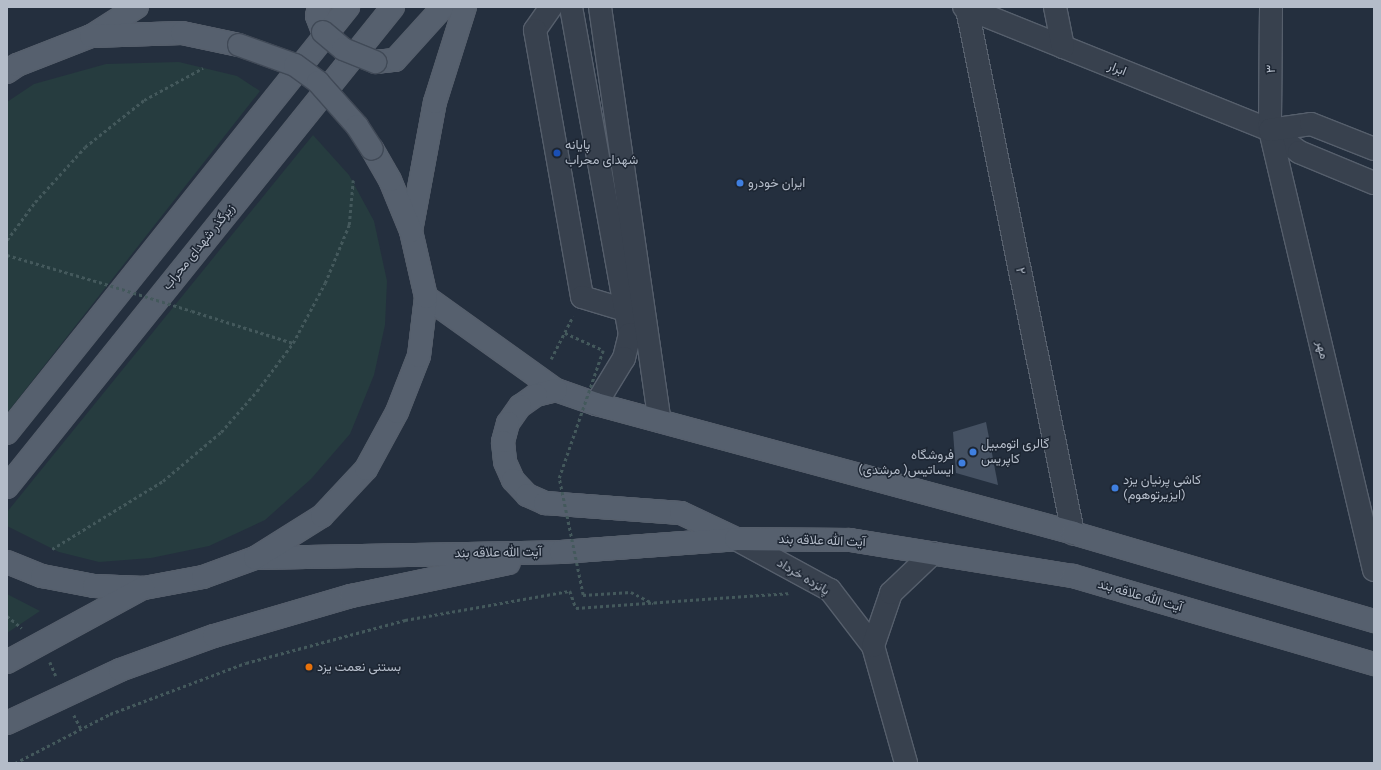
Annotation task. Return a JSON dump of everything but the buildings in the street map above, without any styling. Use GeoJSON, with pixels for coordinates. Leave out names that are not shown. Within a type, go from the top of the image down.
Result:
{"type":"FeatureCollection","features":[{"type":"Feature","properties":{"kind":"main road"},"geometry":{"type":"LineString","coordinates":[[10,68],[91,36],[138,7]]}},
{"type":"Feature","properties":{"kind":"main road"},"geometry":{"type":"LineString","coordinates":[[319,7],[317,16],[323,32],[343,49],[375,62],[395,60],[443,7]]}},
{"type":"Feature","properties":{"kind":"main road"},"geometry":{"type":"LineString","coordinates":[[7,433],[348,7]]}},
{"type":"Feature","properties":{"kind":"main road","name":"زیرگذر شهدای محراب"},"geometry":{"type":"LineString","coordinates":[[7,487],[393,7]]}},
{"type":"Feature","properties":{"kind":"main road"},"geometry":{"type":"LineString","coordinates":[[411,231],[435,102],[465,7]]}},
{"type":"Feature","properties":{"kind":"main road"},"geometry":{"type":"LineString","coordinates":[[10,563],[42,576],[94,586],[144,588],[203,577],[254,558],[322,516],[366,469],[397,412],[419,356],[426,297],[411,231],[390,180],[372,149],[357,126],[318,82],[295,65],[239,45],[182,33],[91,36]]}},
{"type":"Feature","properties":{"kind":"main road"},"geometry":{"type":"LineString","coordinates":[[426,297],[548,384],[596,404],[1073,533],[1374,621]]}},
{"type":"Feature","properties":{"kind":"main road"},"geometry":{"type":"LineString","coordinates":[[548,384],[536,395],[520,406],[508,423],[503,442],[505,462],[513,480],[527,494],[544,503],[681,513],[736,539]]}},
{"type":"Feature","properties":{"kind":"main road","name":"آیت الله علاقه بند"},"geometry":{"type":"LineString","coordinates":[[254,558],[561,552],[736,539],[850,540],[933,552],[1073,576],[1374,664]]}},
{"type":"Feature","properties":{"kind":"main road"},"geometry":{"type":"LineString","coordinates":[[7,723],[120,670],[214,636],[321,605],[561,552]]}},
{"type":"Feature","properties":{"kind":"main road"},"geometry":{"type":"LineString","coordinates":[[7,662],[144,588]]}},
{"type":"Feature","properties":{"kind":"street"},"geometry":{"type":"LineString","coordinates":[[551,7],[535,30],[582,297],[625,310]]}},
{"type":"Feature","properties":{"kind":"street"},"geometry":{"type":"LineString","coordinates":[[571,7],[630,334],[624,358],[596,404]]}},
{"type":"Feature","properties":{"kind":"street"},"geometry":{"type":"LineString","coordinates":[[600,7],[660,421]]}},
{"type":"Feature","properties":{"kind":"street"},"geometry":{"type":"LineString","coordinates":[[1056,7],[1062,47]]}},
{"type":"Feature","properties":{"kind":"street","name":"۳"},"geometry":{"type":"LineString","coordinates":[[1270,130],[1271,7]]}},
{"type":"Feature","properties":{"kind":"street","name":"ابرار"},"geometry":{"type":"LineString","coordinates":[[966,8],[1270,130],[1299,152],[1374,183]]}},
{"type":"Feature","properties":{"kind":"street","name":"۲"},"geometry":{"type":"LineString","coordinates":[[966,8],[1073,533]]}},
{"type":"Feature","properties":{"kind":"street"},"geometry":{"type":"LineString","coordinates":[[1270,130],[1311,124],[1374,149]]}},
{"type":"Feature","properties":{"kind":"street","name":"مهر"},"geometry":{"type":"LineString","coordinates":[[1270,130],[1374,570]]}},
{"type":"Feature","properties":{"kind":"street","name":"پانزده خرداد"},"geometry":{"type":"LineString","coordinates":[[736,539],[830,590],[873,646],[906,763]]}},
{"type":"Feature","properties":{"kind":"street"},"geometry":{"type":"LineString","coordinates":[[873,646],[891,594],[933,552]]}},
{"type":"Feature","properties":{"kind":"path"},"geometry":{"type":"LineString","coordinates":[[7,240],[85,147],[144,100],[204,68]]}},
{"type":"Feature","properties":{"kind":"path"},"geometry":{"type":"LineString","coordinates":[[52,549],[163,481],[221,432],[293,343],[324,283],[349,225],[353,180]]}},
{"type":"Feature","properties":{"kind":"path"},"geometry":{"type":"LineString","coordinates":[[7,255],[192,310],[293,343]]}},
{"type":"Feature","properties":{"kind":"path"},"geometry":{"type":"LineString","coordinates":[[548,384],[565,333],[582,297]]}},
{"type":"Feature","properties":{"kind":"path"},"geometry":{"type":"LineString","coordinates":[[565,333],[603,350],[559,478],[583,595],[631,592],[654,603]]}},
{"type":"Feature","properties":{"kind":"path"},"geometry":{"type":"LineString","coordinates":[[15,763],[110,714],[246,663],[405,620],[570,591],[576,608],[792,593]]}},
{"type":"Feature","properties":{"kind":"path"},"geometry":{"type":"LineString","coordinates":[[7,616],[42,643],[81,729]]}},
{"type":"Feature","properties":{"kind":"green space"},"geometry":{"type":"Polygon","coordinates":[[[179,62],[237,76],[260,91],[7,413],[7,102],[34,84],[106,64],[179,62]]]}},
{"type":"Feature","properties":{"kind":"green space"},"geometry":{"type":"Polygon","coordinates":[[[313,135],[349,175],[374,221],[387,281],[385,325],[374,375],[350,434],[311,479],[265,520],[209,546],[151,558],[99,562],[59,552],[7,526],[7,512],[313,135]]]}},
{"type":"Feature","properties":{"kind":"green space"},"geometry":{"type":"Polygon","coordinates":[[[7,594],[40,611],[7,633],[7,594]]]}},
{"type":"Feature","properties":{"kind":"place","name":"پایانه شهدای محراب"},"geometry":{"type":"Point","coordinates":[557,153]}},
{"type":"Feature","properties":{"kind":"place","name":"ایران خودرو"},"geometry":{"type":"Point","coordinates":[740,183]}},
{"type":"Feature","properties":{"kind":"place","name":"گالری اتومبیل کاپریس"},"geometry":{"type":"Point","coordinates":[973,452]}},
{"type":"Feature","properties":{"kind":"place","name":"فروشگاه ایساتیس( مرشدی)"},"geometry":{"type":"Point","coordinates":[962,463]}},
{"type":"Feature","properties":{"kind":"place","name":"کاشی پرنیان یزد (ایزیرتوهوم)"},"geometry":{"type":"Point","coordinates":[1115,488]}},
{"type":"Feature","properties":{"kind":"place","name":"بستنی نعمت یزد"},"geometry":{"type":"Point","coordinates":[309,667]}}]}
